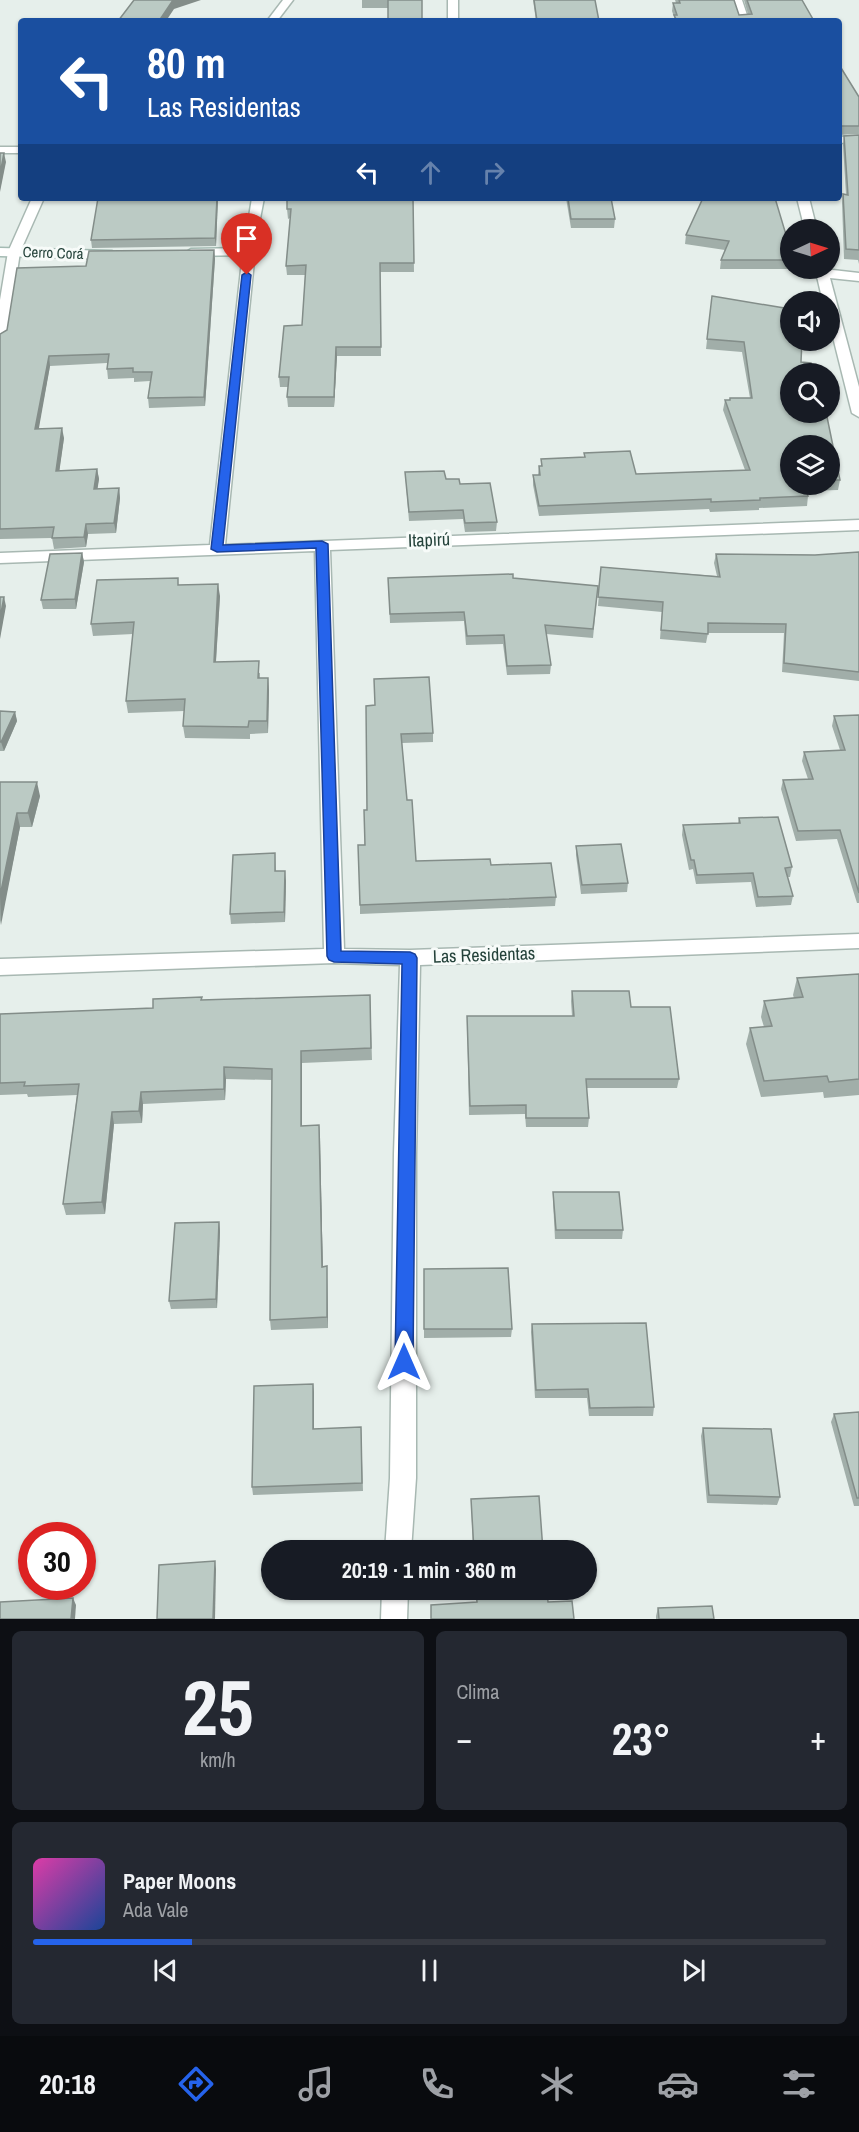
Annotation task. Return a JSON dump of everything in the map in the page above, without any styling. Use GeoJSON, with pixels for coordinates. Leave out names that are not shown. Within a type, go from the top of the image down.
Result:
{"type":"FeatureCollection","features":[{"type":"Feature","properties":{"kind":"street"},"geometry":{"type":"LineString","coordinates":[[274,18],[288,0]]}},
{"type":"Feature","properties":{"kind":"street"},"geometry":{"type":"LineString","coordinates":[[453,0],[453,18]]}},
{"type":"Feature","properties":{"kind":"street"},"geometry":{"type":"LineString","coordinates":[[737,0],[743,18]]}},
{"type":"Feature","properties":{"kind":"street"},"geometry":{"type":"LineString","coordinates":[[842,140],[859,139]]}},
{"type":"Feature","properties":{"kind":"street"},"geometry":{"type":"LineString","coordinates":[[0,150],[18,150]]}},
{"type":"Feature","properties":{"kind":"street"},"geometry":{"type":"LineString","coordinates":[[0,339],[14,252],[37,201]]}},
{"type":"Feature","properties":{"kind":"street"},"geometry":{"type":"LineString","coordinates":[[217,549],[249,252],[258,201]]}},
{"type":"Feature","properties":{"kind":"street"},"geometry":{"type":"LineString","coordinates":[[804,201],[808,219]]}},
{"type":"Feature","properties":{"kind":"street","name":"Cerro Corá"},"geometry":{"type":"LineString","coordinates":[[0,252],[122,254]]}},
{"type":"Feature","properties":{"kind":"street"},"geometry":{"type":"LineString","coordinates":[[180,253],[249,252]]}},
{"type":"Feature","properties":{"kind":"street"},"geometry":{"type":"LineString","coordinates":[[840,274],[859,277]]}},
{"type":"Feature","properties":{"kind":"street"},"geometry":{"type":"LineString","coordinates":[[824,279],[859,413]]}},
{"type":"Feature","properties":{"kind":"street","name":"Itapirú"},"geometry":{"type":"LineString","coordinates":[[0,558],[859,525]]}},
{"type":"Feature","properties":{"kind":"street"},"geometry":{"type":"LineString","coordinates":[[322,544],[334,956]]}},
{"type":"Feature","properties":{"kind":"street","name":"Las Residentas"},"geometry":{"type":"LineString","coordinates":[[0,967],[334,956],[410,958],[859,941]]}},
{"type":"Feature","properties":{"kind":"street"},"geometry":{"type":"LineString","coordinates":[[399,1540],[403,1478],[405,1154],[410,958]]}},
{"type":"Feature","properties":{"kind":"street"},"geometry":{"type":"LineString","coordinates":[[393,1619],[394,1600]]}},
{"type":"Feature","properties":{"kind":"building"},"geometry":{"type":"Polygon","coordinates":[[[134,0],[173,0],[161,18],[120,18],[134,0]]]}},
{"type":"Feature","properties":{"kind":"building"},"geometry":{"type":"Polygon","coordinates":[[[388,0],[422,0],[422,18],[388,18],[388,0]]]}},
{"type":"Feature","properties":{"kind":"building"},"geometry":{"type":"Polygon","coordinates":[[[534,0],[595,0],[598,18],[537,18],[534,0]]]}},
{"type":"Feature","properties":{"kind":"building"},"geometry":{"type":"Polygon","coordinates":[[[679,0],[734,0],[739,15],[752,14],[747,0],[802,0],[812,18],[676,18],[674,15],[677,15],[673,3],[680,3],[679,0]]]}},
{"type":"Feature","properties":{"kind":"building"},"geometry":{"type":"Polygon","coordinates":[[[842,69],[859,97],[859,126],[842,126],[842,69]]]}},
{"type":"Feature","properties":{"kind":"building"},"geometry":{"type":"Polygon","coordinates":[[[859,135],[859,250],[846,249],[843,194],[848,195],[844,136],[859,135]]]}},
{"type":"Feature","properties":{"kind":"building"},"geometry":{"type":"Polygon","coordinates":[[[0,153],[4,153],[0,174],[0,153]]]}},
{"type":"Feature","properties":{"kind":"building"},"geometry":{"type":"Polygon","coordinates":[[[98,201],[217,201],[215,238],[91,240],[98,201]]]}},
{"type":"Feature","properties":{"kind":"building"},"geometry":{"type":"Polygon","coordinates":[[[287,201],[413,201],[414,263],[380,263],[381,347],[336,347],[334,397],[287,397],[289,377],[279,377],[284,326],[302,325],[306,265],[286,266],[291,209],[287,209],[287,201]]]}},
{"type":"Feature","properties":{"kind":"building"},"geometry":{"type":"Polygon","coordinates":[[[568,201],[612,201],[615,219],[571,219],[568,201]]]}},
{"type":"Feature","properties":{"kind":"building"},"geometry":{"type":"Polygon","coordinates":[[[702,201],[776,201],[781,219],[780,260],[721,260],[729,241],[686,235],[702,201]]]}},
{"type":"Feature","properties":{"kind":"building"},"geometry":{"type":"Polygon","coordinates":[[[214,250],[204,397],[148,398],[152,372],[133,372],[133,368],[107,369],[109,354],[49,356],[35,429],[62,428],[56,471],[97,469],[94,489],[119,488],[114,523],[86,524],[84,537],[52,538],[54,527],[0,529],[0,334],[7,330],[17,268],[86,266],[89,251],[214,250]]]}},
{"type":"Feature","properties":{"kind":"building"},"geometry":{"type":"Polygon","coordinates":[[[712,296],[780,307],[780,351],[802,351],[801,362],[811,363],[780,363],[780,423],[828,423],[831,435],[780,435],[780,495],[808,496],[711,502],[711,499],[539,506],[533,475],[540,475],[541,459],[585,457],[584,453],[630,451],[636,474],[750,470],[725,400],[752,398],[744,342],[707,339],[712,296]]]}},
{"type":"Feature","properties":{"kind":"building"},"geometry":{"type":"Polygon","coordinates":[[[444,471],[446,479],[459,479],[460,484],[490,483],[497,522],[465,523],[463,510],[409,512],[405,472],[444,471]]]}},
{"type":"Feature","properties":{"kind":"building"},"geometry":{"type":"Polygon","coordinates":[[[859,552],[859,672],[784,663],[786,624],[708,623],[708,634],[661,630],[663,602],[598,597],[601,567],[720,577],[716,554],[815,555],[859,552]]]}},
{"type":"Feature","properties":{"kind":"building"},"geometry":{"type":"Polygon","coordinates":[[[82,553],[75,599],[41,600],[50,554],[82,553]]]}},
{"type":"Feature","properties":{"kind":"building"},"geometry":{"type":"Polygon","coordinates":[[[513,574],[513,578],[598,586],[593,629],[545,625],[551,665],[507,666],[504,635],[467,636],[464,612],[390,614],[388,578],[513,574]]]}},
{"type":"Feature","properties":{"kind":"building"},"geometry":{"type":"Polygon","coordinates":[[[178,578],[178,585],[218,584],[214,662],[259,661],[258,678],[268,678],[267,721],[249,721],[248,727],[183,726],[185,699],[126,701],[134,622],[91,624],[97,580],[178,578]]]}},
{"type":"Feature","properties":{"kind":"building"},"geometry":{"type":"Polygon","coordinates":[[[0,597],[4,597],[0,618],[0,597]]]}},
{"type":"Feature","properties":{"kind":"building"},"geometry":{"type":"Polygon","coordinates":[[[429,677],[433,733],[401,734],[407,800],[412,800],[416,861],[490,859],[491,865],[551,863],[556,897],[360,905],[358,845],[365,845],[364,810],[367,810],[366,706],[375,705],[374,679],[429,677]]]}},
{"type":"Feature","properties":{"kind":"building"},"geometry":{"type":"Polygon","coordinates":[[[0,711],[15,712],[1,742],[0,742],[0,711]]]}},
{"type":"Feature","properties":{"kind":"building"},"geometry":{"type":"Polygon","coordinates":[[[859,715],[859,893],[840,830],[798,831],[783,780],[813,779],[804,752],[845,750],[834,716],[859,715]]]}},
{"type":"Feature","properties":{"kind":"building"},"geometry":{"type":"Polygon","coordinates":[[[0,782],[37,782],[28,813],[17,813],[0,896],[0,782]]]}},
{"type":"Feature","properties":{"kind":"building"},"geometry":{"type":"Polygon","coordinates":[[[778,817],[792,867],[785,868],[793,896],[758,897],[753,873],[697,875],[683,825],[740,823],[739,818],[778,817]]]}},
{"type":"Feature","properties":{"kind":"building"},"geometry":{"type":"Polygon","coordinates":[[[621,844],[628,883],[582,885],[576,846],[621,844]]]}},
{"type":"Feature","properties":{"kind":"building"},"geometry":{"type":"Polygon","coordinates":[[[275,853],[275,871],[285,871],[284,912],[230,914],[233,855],[275,853]]]}},
{"type":"Feature","properties":{"kind":"building"},"geometry":{"type":"Polygon","coordinates":[[[859,974],[859,1079],[829,1082],[827,1076],[764,1081],[750,1028],[772,1026],[764,1001],[803,997],[797,978],[859,974]]]}},
{"type":"Feature","properties":{"kind":"building"},"geometry":{"type":"Polygon","coordinates":[[[572,991],[629,991],[631,1007],[670,1007],[679,1079],[586,1079],[589,1118],[526,1118],[526,1105],[470,1106],[467,1016],[574,1016],[572,991]]]}},
{"type":"Feature","properties":{"kind":"building"},"geometry":{"type":"Polygon","coordinates":[[[370,995],[371,1048],[301,1051],[301,1126],[319,1125],[322,1267],[327,1266],[327,1317],[270,1320],[272,1069],[224,1067],[224,1089],[141,1092],[139,1111],[112,1112],[102,1202],[63,1204],[79,1084],[24,1086],[25,1082],[0,1083],[0,1014],[153,1008],[153,999],[202,997],[201,1000],[370,995]]]}},
{"type":"Feature","properties":{"kind":"building"},"geometry":{"type":"Polygon","coordinates":[[[553,1192],[619,1192],[623,1230],[556,1230],[553,1192]]]}},
{"type":"Feature","properties":{"kind":"building"},"geometry":{"type":"Polygon","coordinates":[[[219,1222],[216,1299],[169,1301],[175,1223],[219,1222]]]}},
{"type":"Feature","properties":{"kind":"building"},"geometry":{"type":"Polygon","coordinates":[[[508,1268],[512,1329],[424,1329],[424,1269],[508,1268]]]}},
{"type":"Feature","properties":{"kind":"building"},"geometry":{"type":"Polygon","coordinates":[[[646,1323],[654,1407],[590,1408],[588,1389],[536,1390],[532,1324],[646,1323]]]}},
{"type":"Feature","properties":{"kind":"building"},"geometry":{"type":"Polygon","coordinates":[[[313,1384],[313,1429],[361,1427],[362,1483],[252,1487],[254,1386],[313,1384]]]}},
{"type":"Feature","properties":{"kind":"building"},"geometry":{"type":"Polygon","coordinates":[[[859,1412],[859,1498],[857,1498],[834,1414],[859,1412]]]}},
{"type":"Feature","properties":{"kind":"building"},"geometry":{"type":"Polygon","coordinates":[[[703,1428],[771,1429],[780,1497],[709,1495],[703,1428]]]}},
{"type":"Feature","properties":{"kind":"building"},"geometry":{"type":"Polygon","coordinates":[[[539,1496],[542,1540],[473,1540],[471,1499],[539,1496]]]}},
{"type":"Feature","properties":{"kind":"building"},"geometry":{"type":"Polygon","coordinates":[[[215,1561],[213,1619],[157,1619],[159,1565],[215,1561]]]}},
{"type":"Feature","properties":{"kind":"building"},"geometry":{"type":"Polygon","coordinates":[[[73,1600],[71,1619],[0,1619],[0,1602],[73,1600]]]}},
{"type":"Feature","properties":{"kind":"building"},"geometry":{"type":"Polygon","coordinates":[[[477,1600],[572,1601],[574,1619],[431,1619],[431,1605],[477,1602],[477,1600]]]}},
{"type":"Feature","properties":{"kind":"building"},"geometry":{"type":"Polygon","coordinates":[[[712,1606],[714,1619],[659,1619],[658,1608],[712,1606]]]}},
{"type":"Feature","properties":{"kind":"route"},"geometry":{"type":"LineString","coordinates":[[247,275],[217,549],[322,544],[334,956],[410,958],[405,1154],[404,1362]]}}]}
